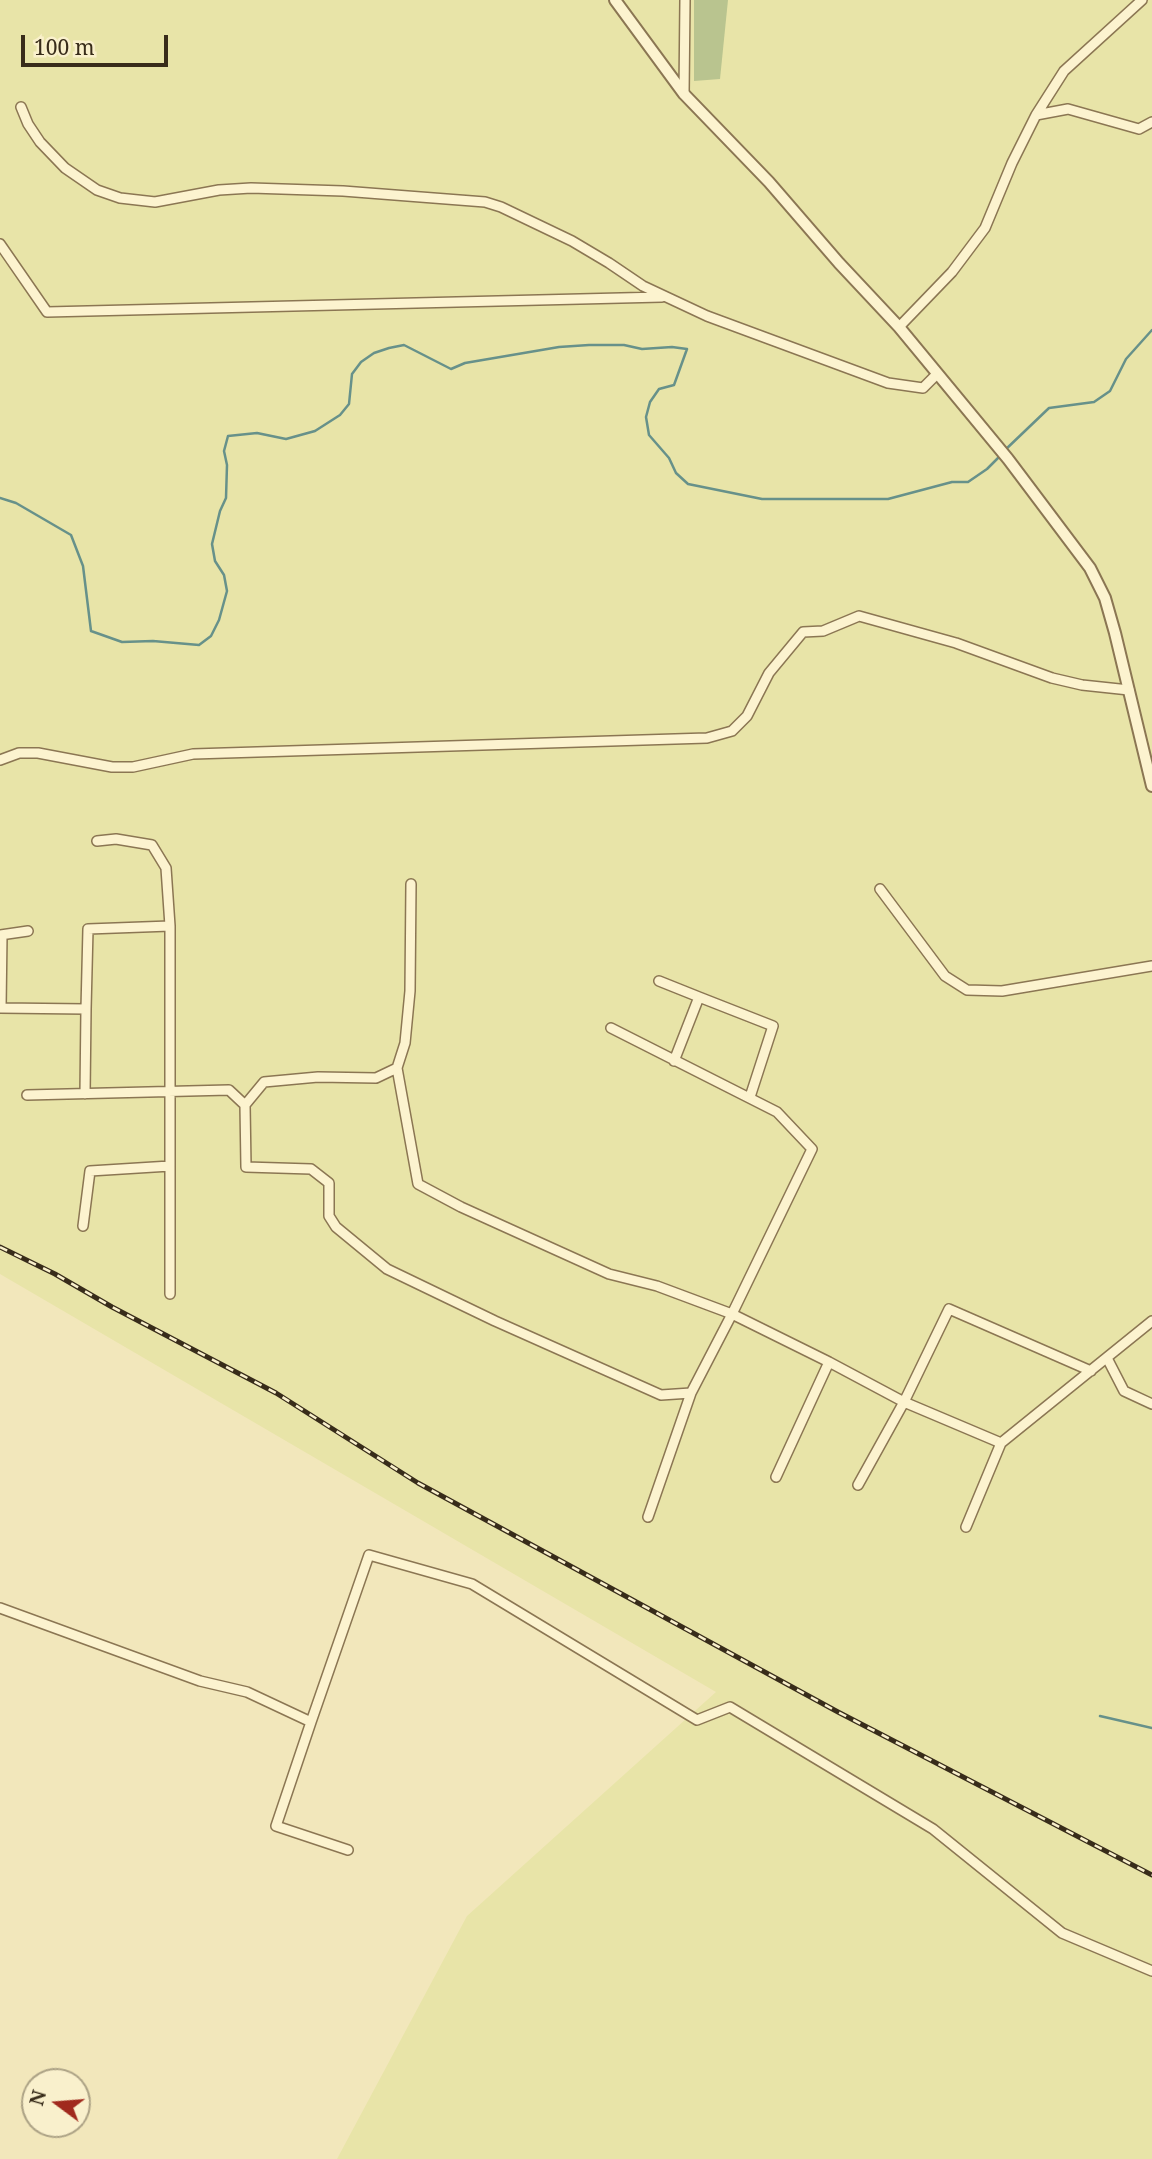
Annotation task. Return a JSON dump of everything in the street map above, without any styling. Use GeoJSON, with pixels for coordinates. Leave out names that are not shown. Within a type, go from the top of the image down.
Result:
{"type":"FeatureCollection","features":[{"type":"Feature","properties":{"kind":"street"},"geometry":{"type":"LineString","coordinates":[[615,0],[684,94],[769,181],[839,263],[899,327],[1008,459],[1090,568],[1108,610],[1152,786]]}},
{"type":"Feature","properties":{"kind":"street"},"geometry":{"type":"LineString","coordinates":[[684,94],[685,0]]}},
{"type":"Feature","properties":{"kind":"street"},"geometry":{"type":"LineString","coordinates":[[899,327],[952,272],[985,228],[1036,114],[1064,71],[1142,0]]}},
{"type":"Feature","properties":{"kind":"street"},"geometry":{"type":"LineString","coordinates":[[21,107],[40,142],[65,168],[97,190],[120,198],[155,202],[219,190],[251,188],[343,191],[485,202],[501,207],[572,242],[663,297],[707,316],[888,383],[923,388],[937,374]]}},
{"type":"Feature","properties":{"kind":"street"},"geometry":{"type":"LineString","coordinates":[[1036,114],[1068,108],[1139,129],[1152,122]]}},
{"type":"Feature","properties":{"kind":"street"},"geometry":{"type":"LineString","coordinates":[[0,244],[47,312],[663,297]]}},
{"type":"Feature","properties":{"kind":"street"},"geometry":{"type":"LineString","coordinates":[[0,760],[19,753],[38,753],[113,767],[133,767],[193,754],[707,738],[732,731],[747,716],[769,673],[803,632],[823,631],[859,616],[956,643],[1052,678],[1129,691]]}},
{"type":"Feature","properties":{"kind":"street"},"geometry":{"type":"LineString","coordinates":[[97,841],[116,839],[152,845],[166,868],[170,926],[170,1294]]}},
{"type":"Feature","properties":{"kind":"street"},"geometry":{"type":"LineString","coordinates":[[411,884],[410,991],[405,1043],[397,1068],[418,1184],[461,1207],[608,1274],[657,1286],[732,1314],[904,1402],[1001,1443]]}},
{"type":"Feature","properties":{"kind":"street"},"geometry":{"type":"LineString","coordinates":[[880,889],[945,976],[967,990],[1002,991],[1152,966]]}},
{"type":"Feature","properties":{"kind":"street"},"geometry":{"type":"LineString","coordinates":[[85,1094],[88,929],[170,926]]}},
{"type":"Feature","properties":{"kind":"street"},"geometry":{"type":"LineString","coordinates":[[28,931],[1,935],[1,1008],[86,1009]]}},
{"type":"Feature","properties":{"kind":"street"},"geometry":{"type":"LineString","coordinates":[[659,981],[773,1026],[750,1097]]}},
{"type":"Feature","properties":{"kind":"street"},"geometry":{"type":"LineString","coordinates":[[674,1061],[699,997]]}},
{"type":"Feature","properties":{"kind":"street"},"geometry":{"type":"LineString","coordinates":[[611,1028],[777,1112],[812,1149],[691,1393],[648,1517]]}},
{"type":"Feature","properties":{"kind":"street"},"geometry":{"type":"LineString","coordinates":[[397,1068],[376,1078],[318,1077],[264,1082],[246,1105],[246,1167],[311,1169],[329,1183],[329,1216],[336,1227],[387,1269],[495,1321],[661,1395],[691,1393]]}},
{"type":"Feature","properties":{"kind":"street"},"geometry":{"type":"LineString","coordinates":[[27,1095],[229,1090],[246,1105]]}},
{"type":"Feature","properties":{"kind":"street"},"geometry":{"type":"LineString","coordinates":[[83,1226],[90,1171],[170,1166]]}},
{"type":"Feature","properties":{"kind":"street"},"geometry":{"type":"LineString","coordinates":[[858,1485],[904,1402],[949,1309],[1091,1371]]}},
{"type":"Feature","properties":{"kind":"street"},"geometry":{"type":"LineString","coordinates":[[966,1527],[1001,1443],[1152,1321]]}},
{"type":"Feature","properties":{"kind":"street"},"geometry":{"type":"LineString","coordinates":[[1107,1358],[1124,1391],[1152,1405]]}},
{"type":"Feature","properties":{"kind":"street"},"geometry":{"type":"LineString","coordinates":[[776,1477],[829,1362]]}},
{"type":"Feature","properties":{"kind":"street"},"geometry":{"type":"LineString","coordinates":[[348,1850],[276,1826],[369,1555],[472,1584],[697,1720],[730,1707],[933,1829],[1062,1933],[1152,1971]]}},
{"type":"Feature","properties":{"kind":"street"},"geometry":{"type":"LineString","coordinates":[[0,1608],[200,1681],[247,1692],[311,1722]]}},
{"type":"Feature","properties":{"kind":"shaded area"},"geometry":{"type":"Polygon","coordinates":[[[0,0],[1152,0],[1152,2159],[337,2159],[467,1916],[716,1692],[0,1274],[0,0]]]}},
{"type":"Feature","properties":{"kind":"green space"},"geometry":{"type":"Polygon","coordinates":[[[694,0],[728,0],[720,79],[694,81],[694,0]]]}},
{"type":"Feature","properties":{"kind":"waterway"},"geometry":{"type":"LineString","coordinates":[[1004,451],[1049,408],[1094,402],[1110,391],[1126,359],[1152,330]]}},
{"type":"Feature","properties":{"kind":"waterway"},"geometry":{"type":"LineString","coordinates":[[0,498],[16,503],[71,535],[83,566],[91,631],[122,642],[153,641],[199,645],[211,636],[219,620],[227,591],[224,575],[215,561],[212,544],[226,498],[227,465],[224,451],[228,436],[257,433],[286,439],[315,431],[340,415],[349,404],[352,374],[361,362],[374,353],[389,348],[404,345],[451,369],[465,363],[559,347],[624,345],[642,349],[687,349],[674,385],[659,389],[650,402],[646,417],[649,435],[669,458],[676,473],[688,484],[762,499],[888,499],[952,482],[968,482],[1000,456]]}},
{"type":"Feature","properties":{"kind":"waterway"},"geometry":{"type":"LineString","coordinates":[[1100,1716],[1152,1728]]}},
{"type":"Feature","properties":{"kind":"railway"},"geometry":{"type":"LineString","coordinates":[[0,1247],[276,1393],[418,1483],[838,1712],[1152,1875]]}}]}
